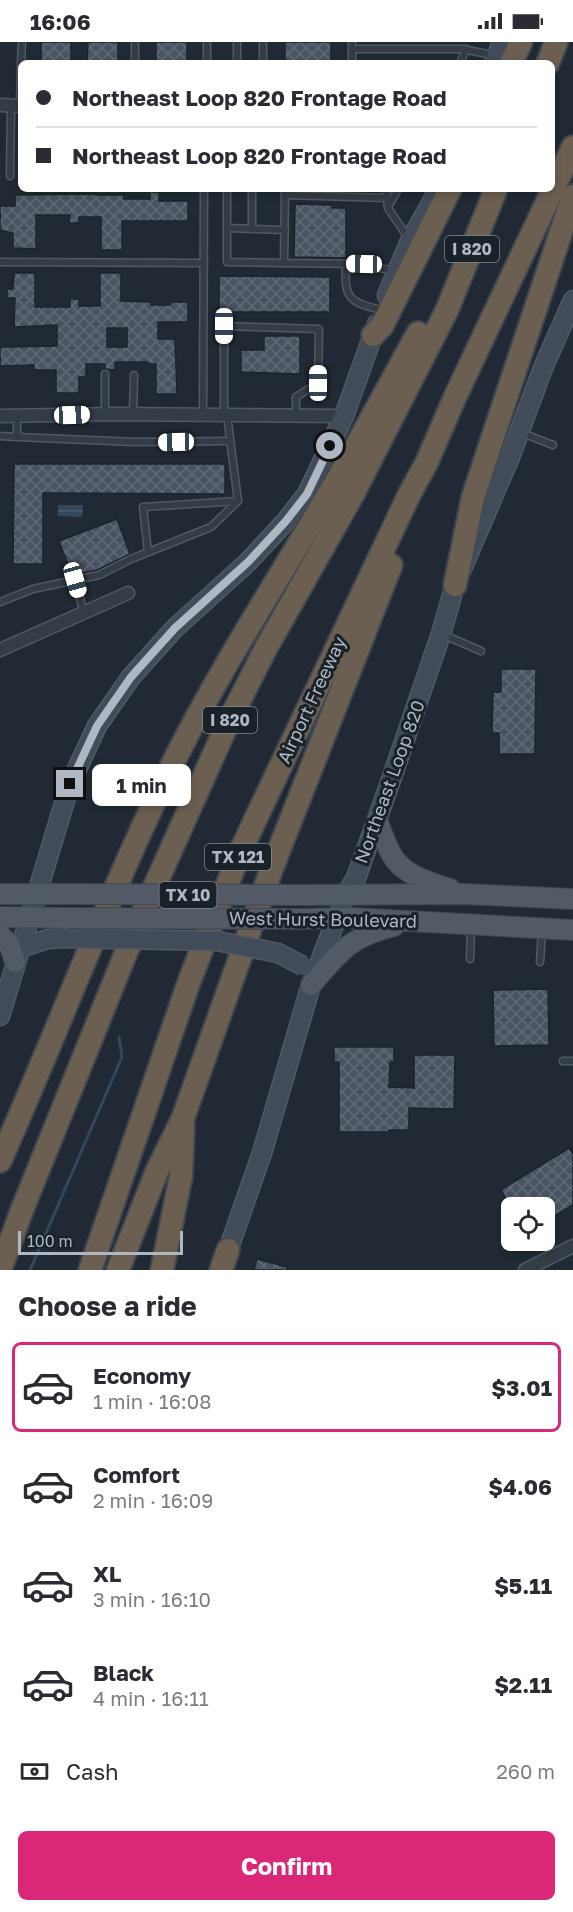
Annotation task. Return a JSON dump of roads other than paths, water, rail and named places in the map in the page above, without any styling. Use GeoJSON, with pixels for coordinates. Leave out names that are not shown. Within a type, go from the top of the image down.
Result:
{"type":"FeatureCollection","features":[{"type":"Feature","properties":{"kind":"highway"},"geometry":{"type":"LineString","coordinates":[[501,56],[521,42]]}},
{"type":"Feature","properties":{"kind":"highway"},"geometry":{"type":"LineString","coordinates":[[549,60],[556,42]]}},
{"type":"Feature","properties":{"kind":"highway","name":"Airport Freeway"},"geometry":{"type":"LineString","coordinates":[[555,185],[573,147]]}},
{"type":"Feature","properties":{"kind":"highway"},"geometry":{"type":"LineString","coordinates":[[373,335],[382,326],[449,192]]}},
{"type":"Feature","properties":{"kind":"highway","name":"I 820"},"geometry":{"type":"LineString","coordinates":[[0,1270],[136,928],[227,724],[266,648],[353,494],[447,309],[495,192]]}},
{"type":"Feature","properties":{"kind":"highway","name":"Airport Freeway"},"geometry":{"type":"LineString","coordinates":[[90,1270],[189,982],[240,852],[410,493],[428,462],[455,397],[552,192]]}},
{"type":"Feature","properties":{"kind":"highway"},"geometry":{"type":"LineString","coordinates":[[455,585],[473,497],[573,196]]}},
{"type":"Feature","properties":{"kind":"highway"},"geometry":{"type":"LineString","coordinates":[[0,1161],[124,867],[177,754],[235,650],[337,480],[423,325],[447,309]]}},
{"type":"Feature","properties":{"kind":"highway","name":"I 820"},"geometry":{"type":"LineString","coordinates":[[118,1270],[157,1171],[183,1118],[272,868],[418,496],[428,462]]}},
{"type":"Feature","properties":{"kind":"highway"},"geometry":{"type":"LineString","coordinates":[[162,1270],[181,1176],[183,1118]]}},
{"type":"Feature","properties":{"kind":"main road"},"geometry":{"type":"LineString","coordinates":[[0,1017],[70,784],[97,726],[131,677],[175,628],[248,562],[286,521],[307,494],[344,416],[396,272],[437,192]]}},
{"type":"Feature","properties":{"kind":"main road","name":"Northeast Loop 820"},"geometry":{"type":"LineString","coordinates":[[224,1263],[262,1153],[311,986],[346,894],[356,878],[377,820],[441,634],[455,585],[573,300]]}},
{"type":"Feature","properties":{"kind":"main road"},"geometry":{"type":"LineString","coordinates":[[377,820],[394,858],[405,869],[420,879],[464,894]]}},
{"type":"Feature","properties":{"kind":"main road","name":"West Hurst Boulevard"},"geometry":{"type":"LineString","coordinates":[[0,894],[464,894],[573,899]]}},
{"type":"Feature","properties":{"kind":"main road","name":"West Hurst Boulevard"},"geometry":{"type":"LineString","coordinates":[[0,917],[337,918],[573,930]]}},
{"type":"Feature","properties":{"kind":"main road"},"geometry":{"type":"LineString","coordinates":[[311,986],[335,956],[353,942],[380,929],[417,921]]}},
{"type":"Feature","properties":{"kind":"main road"},"geometry":{"type":"LineString","coordinates":[[0,935],[18,955]]}},
{"type":"Feature","properties":{"kind":"main road"},"geometry":{"type":"LineString","coordinates":[[18,955],[48,939],[217,941],[278,953],[303,966],[310,974],[311,986]]}},
{"type":"Feature","properties":{"kind":"street"},"geometry":{"type":"LineString","coordinates":[[0,416],[134,414],[344,416]]}},
{"type":"Feature","properties":{"kind":"street"},"geometry":{"type":"LineString","coordinates":[[0,650],[128,592]]}},
{"type":"Feature","properties":{"kind":"street"},"geometry":{"type":"LineString","coordinates":[[525,1270],[573,1246]]}},
{"type":"Feature","properties":{"kind":"lane"},"geometry":{"type":"LineString","coordinates":[[21,60],[22,42]]}},
{"type":"Feature","properties":{"kind":"lane"},"geometry":{"type":"LineString","coordinates":[[135,42],[135,60]]}},
{"type":"Feature","properties":{"kind":"lane"},"geometry":{"type":"LineString","coordinates":[[207,42],[207,60]]}},
{"type":"Feature","properties":{"kind":"lane"},"geometry":{"type":"LineString","coordinates":[[237,42],[237,60]]}},
{"type":"Feature","properties":{"kind":"lane"},"geometry":{"type":"LineString","coordinates":[[263,42],[263,60]]}},
{"type":"Feature","properties":{"kind":"lane"},"geometry":{"type":"LineString","coordinates":[[352,45],[466,49],[501,56]]}},
{"type":"Feature","properties":{"kind":"lane"},"geometry":{"type":"LineString","coordinates":[[461,60],[466,49]]}},
{"type":"Feature","properties":{"kind":"lane"},"geometry":{"type":"LineString","coordinates":[[10,177],[13,106],[18,80]]}},
{"type":"Feature","properties":{"kind":"lane"},"geometry":{"type":"LineString","coordinates":[[203,415],[204,192]]}},
{"type":"Feature","properties":{"kind":"lane"},"geometry":{"type":"LineString","coordinates":[[227,192],[227,262],[364,264],[396,272]]}},
{"type":"Feature","properties":{"kind":"lane"},"geometry":{"type":"LineString","coordinates":[[252,192],[252,228]]}},
{"type":"Feature","properties":{"kind":"lane"},"geometry":{"type":"LineString","coordinates":[[284,263],[285,192],[387,198]]}},
{"type":"Feature","properties":{"kind":"lane"},"geometry":{"type":"LineString","coordinates":[[386,192],[388,208],[410,241]]}},
{"type":"Feature","properties":{"kind":"lane"},"geometry":{"type":"LineString","coordinates":[[388,208],[396,192]]}},
{"type":"Feature","properties":{"kind":"lane"},"geometry":{"type":"LineString","coordinates":[[227,228],[285,230]]}},
{"type":"Feature","properties":{"kind":"lane"},"geometry":{"type":"LineString","coordinates":[[0,262],[204,262]]}},
{"type":"Feature","properties":{"kind":"lane"},"geometry":{"type":"LineString","coordinates":[[346,264],[346,291],[351,300],[382,309]]}},
{"type":"Feature","properties":{"kind":"lane"},"geometry":{"type":"LineString","coordinates":[[238,501],[225,415],[224,326],[319,329],[318,383],[296,397],[296,416]]}},
{"type":"Feature","properties":{"kind":"lane"},"geometry":{"type":"LineString","coordinates":[[105,374],[105,414]]}},
{"type":"Feature","properties":{"kind":"lane"},"geometry":{"type":"LineString","coordinates":[[134,375],[134,414]]}},
{"type":"Feature","properties":{"kind":"lane"},"geometry":{"type":"LineString","coordinates":[[17,416],[17,437]]}},
{"type":"Feature","properties":{"kind":"lane"},"geometry":{"type":"LineString","coordinates":[[519,431],[554,445]]}},
{"type":"Feature","properties":{"kind":"lane"},"geometry":{"type":"LineString","coordinates":[[0,436],[135,442],[230,441]]}},
{"type":"Feature","properties":{"kind":"lane"},"geometry":{"type":"LineString","coordinates":[[0,602],[33,589],[99,575],[148,552],[211,527],[238,501]]}},
{"type":"Feature","properties":{"kind":"lane"},"geometry":{"type":"LineString","coordinates":[[148,552],[143,507],[238,501]]}},
{"type":"Feature","properties":{"kind":"lane"},"geometry":{"type":"LineString","coordinates":[[75,580],[84,613]]}},
{"type":"Feature","properties":{"kind":"lane"},"geometry":{"type":"LineString","coordinates":[[441,634],[481,651]]}},
{"type":"Feature","properties":{"kind":"lane"},"geometry":{"type":"LineString","coordinates":[[470,959],[471,924]]}},
{"type":"Feature","properties":{"kind":"lane"},"geometry":{"type":"LineString","coordinates":[[540,962],[542,928]]}},
{"type":"Feature","properties":{"kind":"lane"},"geometry":{"type":"LineString","coordinates":[[562,1061],[573,1061]]}},
{"type":"Feature","properties":{"kind":"water"},"geometry":{"type":"Polygon","coordinates":[[[58,505],[83,505],[82,517],[58,516],[58,505]]]}},
{"type":"Feature","properties":{"kind":"waterway"},"geometry":{"type":"LineString","coordinates":[[30,1270],[122,1057],[119,1037]]}}]}
